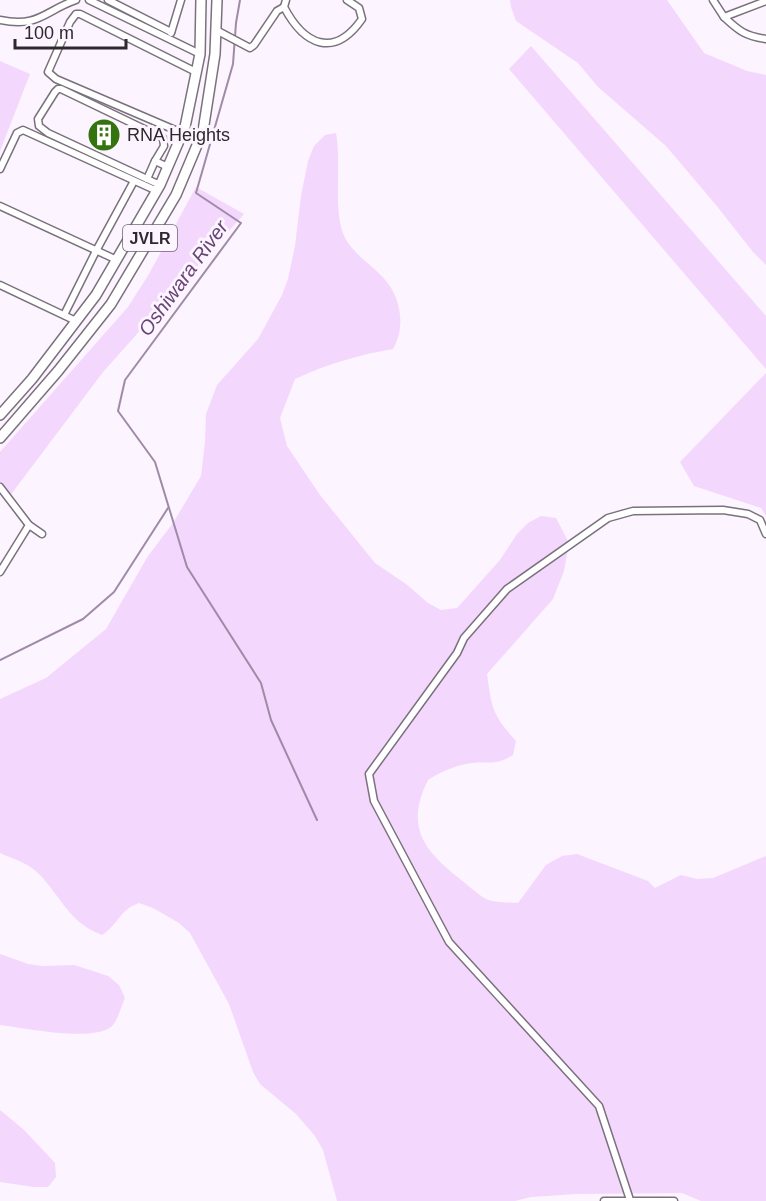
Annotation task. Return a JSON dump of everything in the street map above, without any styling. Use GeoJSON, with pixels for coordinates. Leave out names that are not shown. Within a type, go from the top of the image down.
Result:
{"type":"FeatureCollection","features":[{"type":"Feature","properties":{"kind":"main road","name":"JVLR"},"geometry":{"type":"LineString","coordinates":[[0,415],[32,379],[96,295],[159,188],[183,133],[200,54],[201,0]]}},
{"type":"Feature","properties":{"kind":"main road","name":"JVLR"},"geometry":{"type":"LineString","coordinates":[[0,438],[58,371],[111,304],[176,195],[202,131],[215,54],[217,0]]}},
{"type":"Feature","properties":{"kind":"street"},"geometry":{"type":"LineString","coordinates":[[0,20],[20,23],[44,17],[63,4],[76,0]]}},
{"type":"Feature","properties":{"kind":"street"},"geometry":{"type":"LineString","coordinates":[[89,0],[200,54]]}},
{"type":"Feature","properties":{"kind":"street"},"geometry":{"type":"LineString","coordinates":[[108,0],[171,32]]}},
{"type":"Feature","properties":{"kind":"street"},"geometry":{"type":"LineString","coordinates":[[169,39],[181,0]]}},
{"type":"Feature","properties":{"kind":"street"},"geometry":{"type":"LineString","coordinates":[[216,30],[249,48],[253,47],[277,11],[285,4],[295,27],[309,39],[325,44],[353,32],[362,19],[359,8],[347,0]]}},
{"type":"Feature","properties":{"kind":"street"},"geometry":{"type":"LineString","coordinates":[[713,0],[723,17],[740,32],[751,37],[766,39]]}},
{"type":"Feature","properties":{"kind":"street"},"geometry":{"type":"LineString","coordinates":[[723,17],[766,1]]}},
{"type":"Feature","properties":{"kind":"street"},"geometry":{"type":"LineString","coordinates":[[183,133],[56,79],[48,72],[70,21],[76,14],[196,72]]}},
{"type":"Feature","properties":{"kind":"street"},"geometry":{"type":"LineString","coordinates":[[303,34],[315,35]]}},
{"type":"Feature","properties":{"kind":"street"},"geometry":{"type":"LineString","coordinates":[[147,179],[164,146],[163,138],[61,89],[55,92],[38,119],[39,126],[48,133],[147,179],[159,188]]}},
{"type":"Feature","properties":{"kind":"street"},"geometry":{"type":"LineString","coordinates":[[0,169],[17,133],[23,130],[134,181],[159,188]]}},
{"type":"Feature","properties":{"kind":"street"},"geometry":{"type":"LineString","coordinates":[[155,161],[168,167]]}},
{"type":"Feature","properties":{"kind":"street"},"geometry":{"type":"LineString","coordinates":[[64,315],[134,181]]}},
{"type":"Feature","properties":{"kind":"street"},"geometry":{"type":"LineString","coordinates":[[0,206],[117,260]]}},
{"type":"Feature","properties":{"kind":"street"},"geometry":{"type":"LineString","coordinates":[[0,285],[76,321]]}},
{"type":"Feature","properties":{"kind":"street"},"geometry":{"type":"LineString","coordinates":[[0,487],[29,525],[42,534]]}},
{"type":"Feature","properties":{"kind":"street"},"geometry":{"type":"LineString","coordinates":[[630,1200],[599,1106],[449,942],[374,801],[369,774],[457,653],[464,638],[507,589],[609,518],[633,511],[723,510],[748,514],[760,520],[766,534]]}},
{"type":"Feature","properties":{"kind":"street"},"geometry":{"type":"LineString","coordinates":[[0,572],[29,525]]}},
{"type":"Feature","properties":{"kind":"street"},"geometry":{"type":"LineString","coordinates":[[604,1201],[674,1201]]}},
{"type":"Feature","properties":{"kind":"shaded area"},"geometry":{"type":"Polygon","coordinates":[[[510,0],[667,0],[704,53],[747,71],[766,75],[766,265],[666,146],[598,87],[578,63],[516,21],[510,0]]]}},
{"type":"Feature","properties":{"kind":"shaded area"},"geometry":{"type":"Polygon","coordinates":[[[531,46],[766,316],[766,369],[509,69],[531,46]]]}},
{"type":"Feature","properties":{"kind":"shaded area"},"geometry":{"type":"Polygon","coordinates":[[[0,61],[30,74],[0,151],[0,61]]]}},
{"type":"Feature","properties":{"kind":"shaded area"},"geometry":{"type":"Polygon","coordinates":[[[336,133],[341,227],[349,244],[381,276],[396,297],[400,315],[399,333],[393,349],[343,361],[295,379],[280,418],[287,446],[320,495],[375,563],[406,584],[428,603],[441,610],[457,608],[500,560],[517,534],[528,523],[541,516],[556,518],[569,543],[564,571],[553,599],[487,674],[494,710],[516,741],[513,755],[497,762],[460,765],[428,780],[418,811],[418,824],[422,836],[436,858],[483,897],[489,900],[518,903],[546,865],[562,856],[577,854],[648,881],[655,888],[681,875],[697,879],[713,878],[766,856],[766,1201],[701,1201],[682,1193],[577,1194],[531,1197],[515,1201],[337,1201],[323,1150],[315,1136],[296,1114],[260,1084],[253,1072],[229,1004],[190,933],[179,923],[139,903],[127,909],[102,935],[91,930],[73,916],[34,870],[0,853],[0,699],[46,678],[106,629],[148,556],[173,523],[201,476],[206,414],[217,385],[258,339],[282,295],[295,246],[308,161],[314,146],[325,135],[336,133]]]}},
{"type":"Feature","properties":{"kind":"shaded area"},"geometry":{"type":"Polygon","coordinates":[[[196,187],[244,214],[103,372],[6,501],[0,494],[0,452],[128,307],[149,274],[196,187]]]}},
{"type":"Feature","properties":{"kind":"shaded area"},"geometry":{"type":"Polygon","coordinates":[[[766,373],[766,516],[761,508],[694,486],[680,462],[766,373]]]}},
{"type":"Feature","properties":{"kind":"shaded area"},"geometry":{"type":"Polygon","coordinates":[[[0,954],[28,964],[74,965],[108,976],[119,985],[125,998],[116,1021],[111,1027],[101,1031],[74,1034],[0,1025],[0,954]]]}},
{"type":"Feature","properties":{"kind":"shaded area"},"geometry":{"type":"Polygon","coordinates":[[[0,1110],[24,1130],[55,1163],[56,1177],[48,1187],[0,1182],[0,1110]]]}},
{"type":"Feature","properties":{"kind":"waterway","name":"Oshiwara River"},"geometry":{"type":"LineString","coordinates":[[240,0],[233,64],[196,193],[241,223],[125,380],[118,411],[155,462],[187,567],[261,683],[271,720],[317,820]]}},
{"type":"Feature","properties":{"kind":"waterway"},"geometry":{"type":"LineString","coordinates":[[0,660],[83,619],[114,592],[168,508]]}},
{"type":"Feature","properties":{"kind":"place","name":"RNA Heights"},"geometry":{"type":"Point","coordinates":[104,135]}}]}
